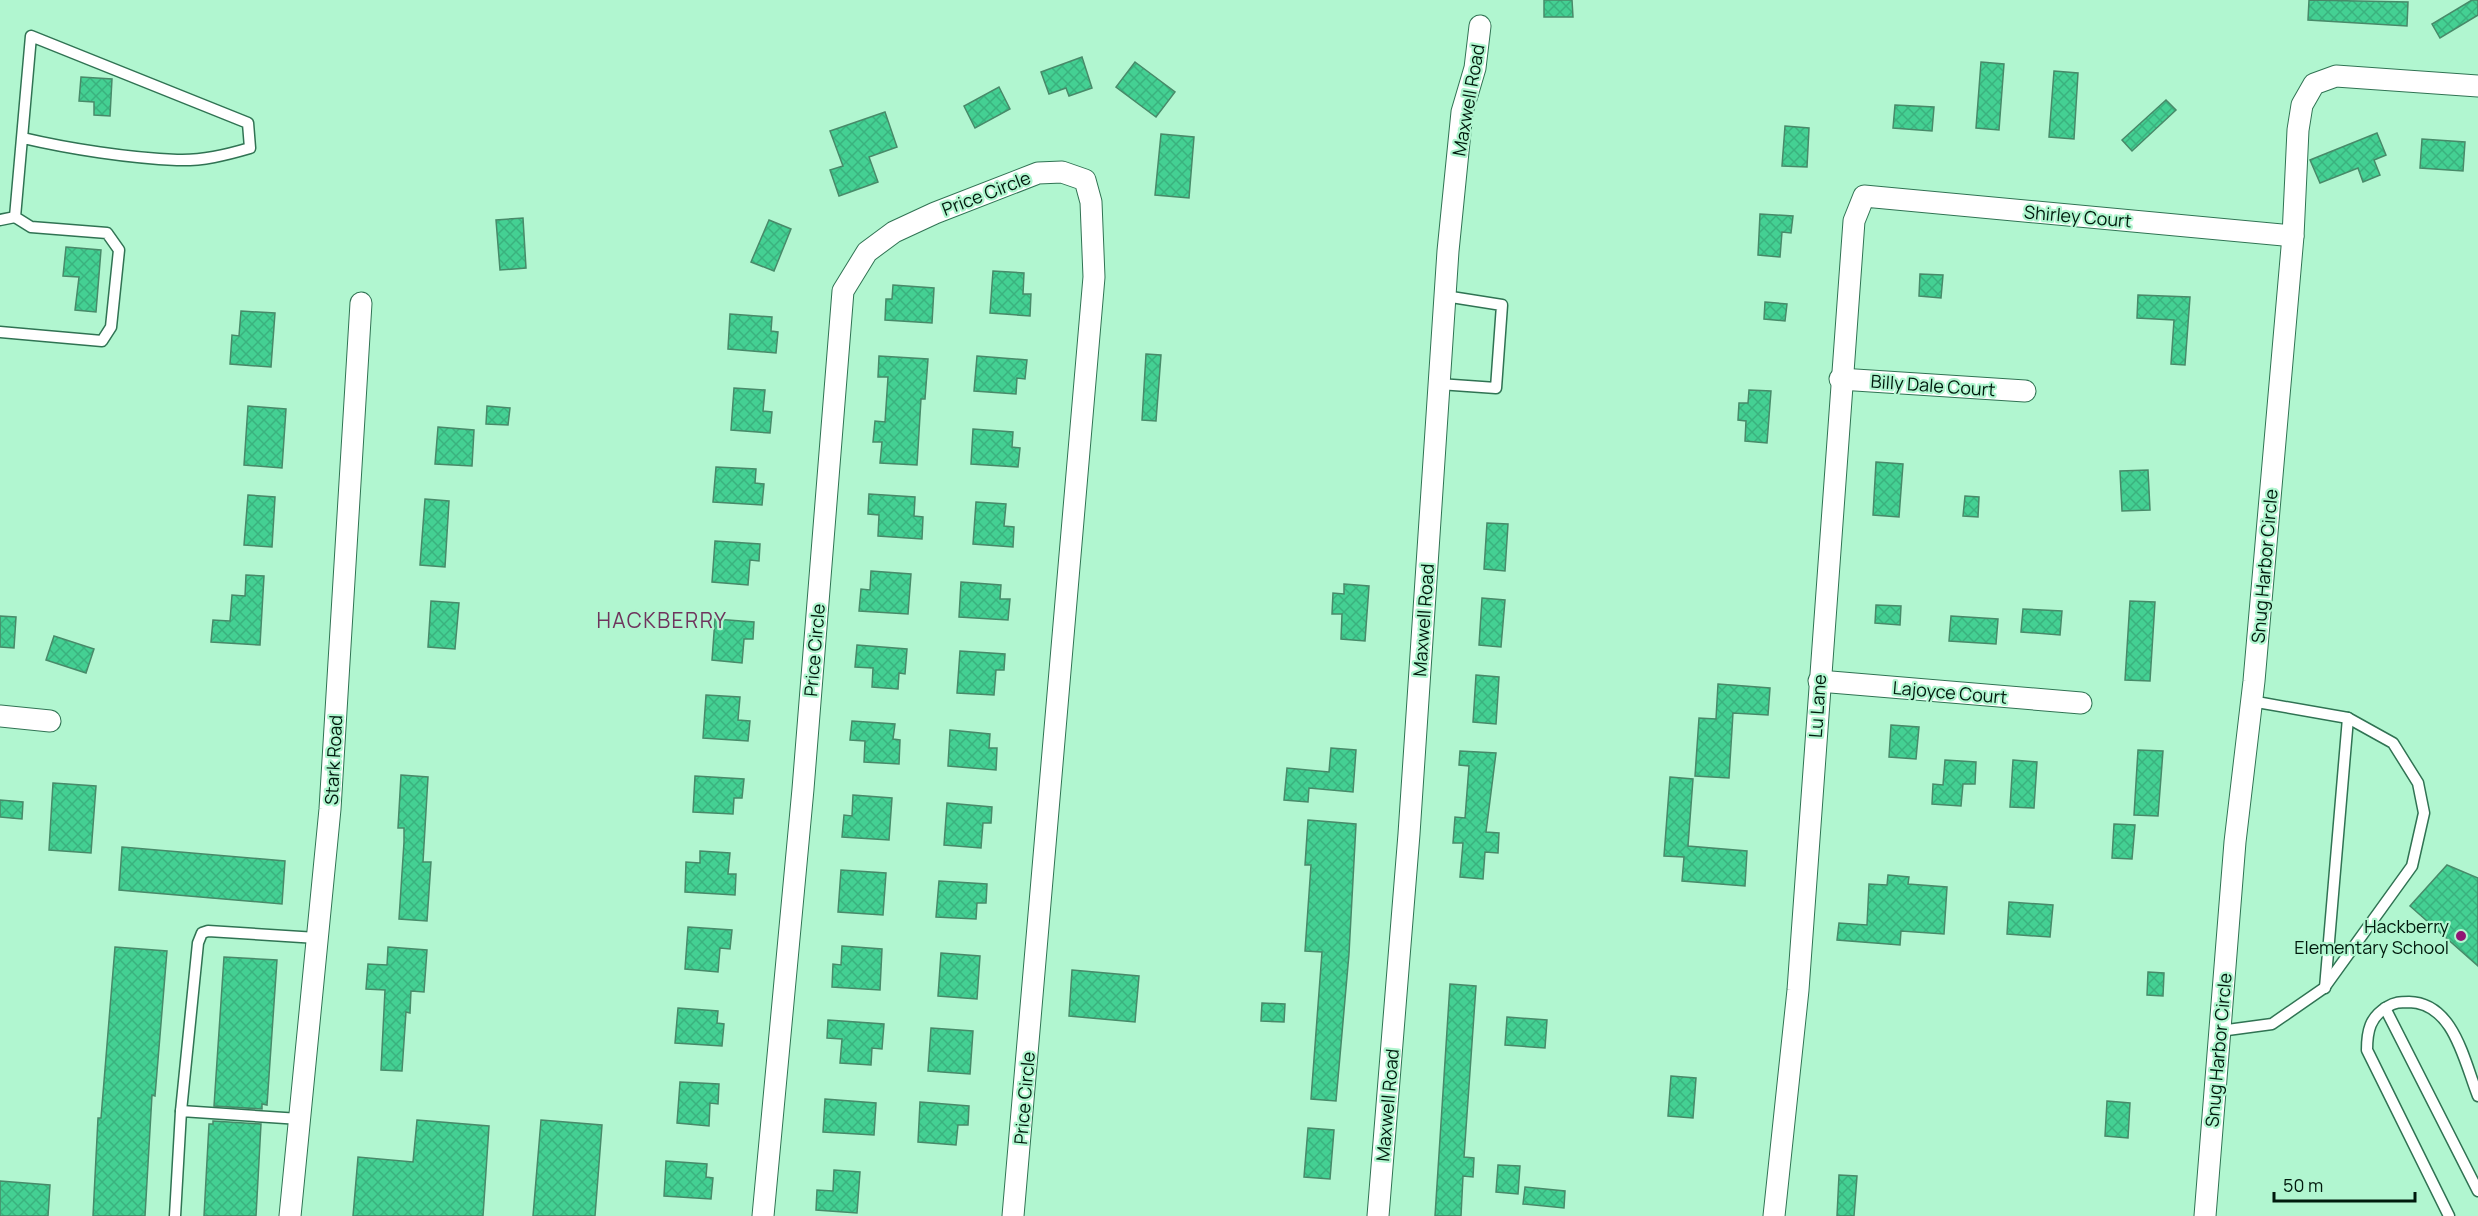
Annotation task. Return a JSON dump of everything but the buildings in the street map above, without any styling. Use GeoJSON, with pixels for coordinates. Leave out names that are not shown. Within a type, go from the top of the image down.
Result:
{"type":"FeatureCollection","features":[{"type":"Feature","properties":{"kind":"street","name":"Maxwell Road"},"geometry":{"type":"LineString","coordinates":[[1378,1216],[1409,834],[1445,296],[1462,112],[1475,68],[1480,26]]}},
{"type":"Feature","properties":{"kind":"street","name":"Snug Harbor Circle"},"geometry":{"type":"LineString","coordinates":[[2205,1216],[2235,842],[2251,701],[2293,236],[2298,130],[2302,105],[2314,84],[2336,76],[2478,86]]}},
{"type":"Feature","properties":{"kind":"street","name":"Price Circle"},"geometry":{"type":"LineString","coordinates":[[763,1216],[803,789],[843,291],[867,252],[894,232],[935,213],[1038,173],[1062,172],[1085,180],[1091,202],[1094,277],[1013,1216]]}},
{"type":"Feature","properties":{"kind":"street","name":"Shirley Court"},"geometry":{"type":"LineString","coordinates":[[1864,196],[2293,236]]}},
{"type":"Feature","properties":{"kind":"street","name":"Lu Lane"},"geometry":{"type":"LineString","coordinates":[[1774,1216],[1798,990],[1840,379],[1854,221],[1864,196]]}},
{"type":"Feature","properties":{"kind":"street","name":"Stark Road"},"geometry":{"type":"LineString","coordinates":[[290,1216],[330,809],[361,303]]}},
{"type":"Feature","properties":{"kind":"street","name":"Billy Dale Court"},"geometry":{"type":"LineString","coordinates":[[1840,379],[2025,392]]}},
{"type":"Feature","properties":{"kind":"street","name":"Lajoyce Court"},"geometry":{"type":"LineString","coordinates":[[1819,681],[2080,703]]}},
{"type":"Feature","properties":{"kind":"street"},"geometry":{"type":"LineString","coordinates":[[0,716],[50,721]]}},
{"type":"Feature","properties":{"kind":"lane"},"geometry":{"type":"LineString","coordinates":[[15,216],[31,36],[248,123],[250,148],[217,157],[178,160],[52,145],[23,138]]}},
{"type":"Feature","properties":{"kind":"lane"},"geometry":{"type":"LineString","coordinates":[[0,220],[15,216],[31,227],[107,233],[119,250],[116,298],[111,327],[102,341],[0,332]]}},
{"type":"Feature","properties":{"kind":"lane"},"geometry":{"type":"LineString","coordinates":[[1439,384],[1496,388],[1502,305],[1445,296]]}},
{"type":"Feature","properties":{"kind":"lane"},"geometry":{"type":"LineString","coordinates":[[2220,1031],[2272,1024],[2325,988],[2412,866],[2424,813],[2418,783],[2392,742],[2348,718],[2251,701]]}},
{"type":"Feature","properties":{"kind":"lane"},"geometry":{"type":"LineString","coordinates":[[2325,988],[2348,718]]}},
{"type":"Feature","properties":{"kind":"lane"},"geometry":{"type":"LineString","coordinates":[[175,1216],[182,1111],[198,943],[202,933],[208,931],[317,938]]}},
{"type":"Feature","properties":{"kind":"lane"},"geometry":{"type":"LineString","coordinates":[[2449,1216],[2367,1050],[2367,1030],[2378,1012],[2396,1002],[2425,1002],[2447,1020],[2478,1095]]}},
{"type":"Feature","properties":{"kind":"lane"},"geometry":{"type":"LineString","coordinates":[[2385,1008],[2478,1191]]}},
{"type":"Feature","properties":{"kind":"lane"},"geometry":{"type":"LineString","coordinates":[[182,1111],[300,1119]]}},
{"type":"Feature","properties":{"kind":"place","name":"Hackberry Elementary School"},"geometry":{"type":"Point","coordinates":[2461,936]}},
{"type":"Feature","properties":{"kind":"district","name":"HACKBERRY"},"geometry":{"type":"Point","coordinates":[662,620]}}]}
